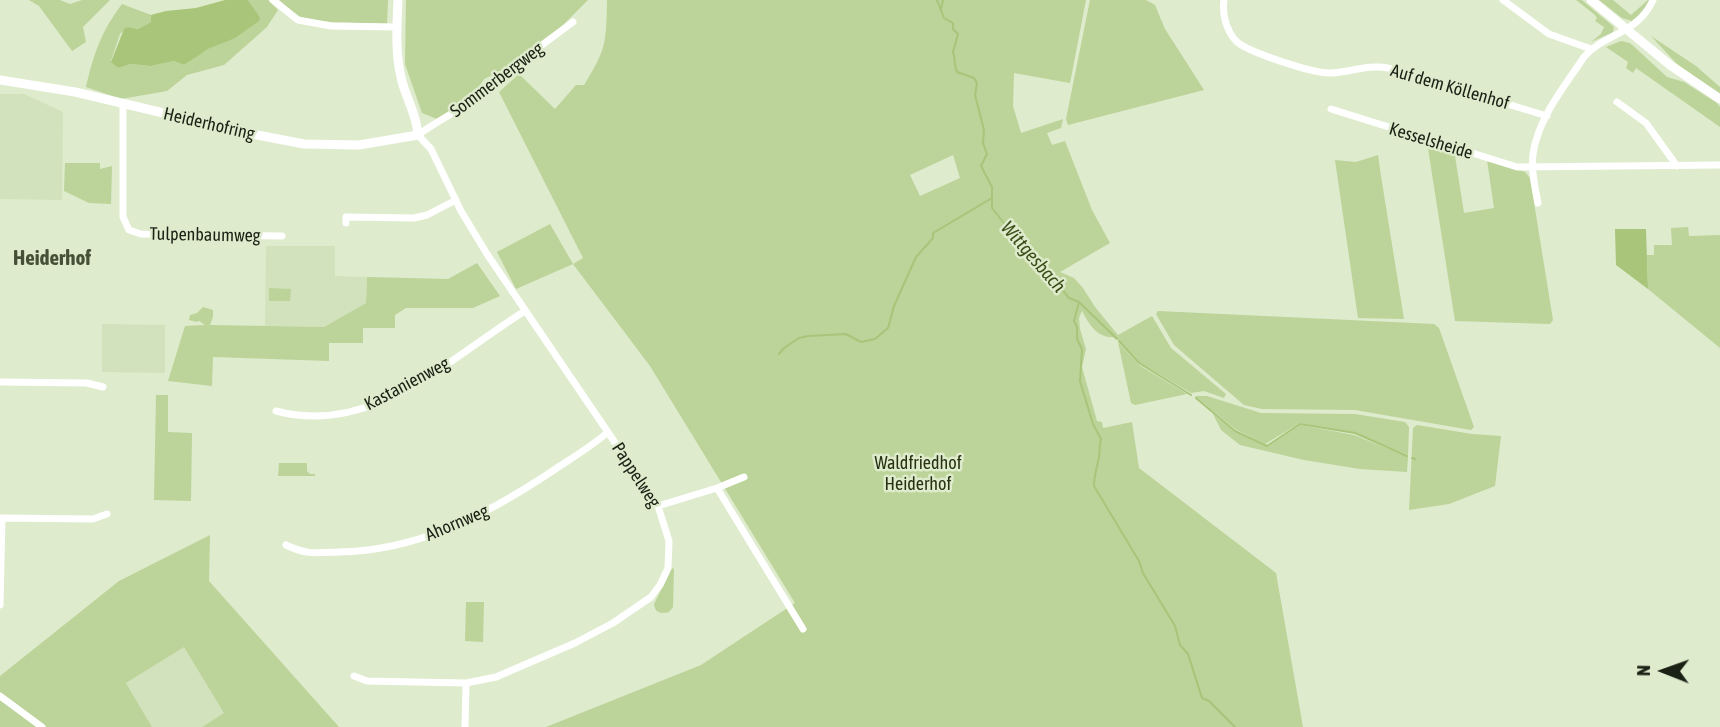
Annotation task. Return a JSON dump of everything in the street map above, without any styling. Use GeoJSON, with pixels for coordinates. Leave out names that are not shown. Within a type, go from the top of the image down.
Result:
{"type":"FeatureCollection","features":[{"type":"Feature","properties":{"kind":"street"},"geometry":{"type":"LineString","coordinates":[[273,0],[298,20],[331,26],[397,27]]}},
{"type":"Feature","properties":{"kind":"street"},"geometry":{"type":"LineString","coordinates":[[398,0],[401,80],[417,119],[418,135]]}},
{"type":"Feature","properties":{"kind":"street","name":"Auf dem Köllenhof"},"geometry":{"type":"LineString","coordinates":[[1224,0],[1225,20],[1229,30],[1238,43],[1254,52],[1320,73],[1367,66],[1388,68],[1546,116]]}},
{"type":"Feature","properties":{"kind":"street"},"geometry":{"type":"LineString","coordinates":[[1503,0],[1549,34],[1591,49]]}},
{"type":"Feature","properties":{"kind":"street"},"geometry":{"type":"LineString","coordinates":[[1591,0],[1670,65],[1720,99]]}},
{"type":"Feature","properties":{"kind":"street"},"geometry":{"type":"LineString","coordinates":[[1538,203],[1532,167],[1536,141],[1546,116],[1591,49],[1629,29],[1647,13],[1653,0]]}},
{"type":"Feature","properties":{"kind":"street","name":"Sommerbergweg"},"geometry":{"type":"LineString","coordinates":[[418,135],[459,111],[499,77],[573,22]]}},
{"type":"Feature","properties":{"kind":"street","name":"Heiderhofring"},"geometry":{"type":"LineString","coordinates":[[0,80],[65,90],[304,144],[356,146],[418,135]]}},
{"type":"Feature","properties":{"kind":"street"},"geometry":{"type":"LineString","coordinates":[[1617,102],[1646,123],[1677,166]]}},
{"type":"Feature","properties":{"kind":"street","name":"Tulpenbaumweg"},"geometry":{"type":"LineString","coordinates":[[123,104],[123,217],[130,230],[141,234],[282,236]]}},
{"type":"Feature","properties":{"kind":"street","name":"Kesselsheide"},"geometry":{"type":"LineString","coordinates":[[1331,109],[1517,167],[1720,165]]}},
{"type":"Feature","properties":{"kind":"street","name":"Pappelweg"},"geometry":{"type":"LineString","coordinates":[[354,676],[367,681],[466,683],[508,673],[613,623],[651,597],[668,568],[670,551],[658,506],[487,254],[431,149],[418,135]]}},
{"type":"Feature","properties":{"kind":"street"},"geometry":{"type":"LineString","coordinates":[[346,223],[346,217],[414,218],[427,215],[456,200]]}},
{"type":"Feature","properties":{"kind":"street","name":"Kastanienweg"},"geometry":{"type":"LineString","coordinates":[[276,411],[294,416],[322,417],[368,408],[439,370],[525,311]]}},
{"type":"Feature","properties":{"kind":"street"},"geometry":{"type":"LineString","coordinates":[[0,382],[87,383],[103,387]]}},
{"type":"Feature","properties":{"kind":"street","name":"Ahornweg"},"geometry":{"type":"LineString","coordinates":[[286,545],[300,553],[352,552],[422,539],[504,503],[608,432]]}},
{"type":"Feature","properties":{"kind":"street"},"geometry":{"type":"LineString","coordinates":[[658,506],[744,477]]}},
{"type":"Feature","properties":{"kind":"street"},"geometry":{"type":"LineString","coordinates":[[717,488],[803,629]]}},
{"type":"Feature","properties":{"kind":"street"},"geometry":{"type":"LineString","coordinates":[[0,605],[1,518],[93,519],[107,514]]}},
{"type":"Feature","properties":{"kind":"street"},"geometry":{"type":"LineString","coordinates":[[465,727],[466,683]]}},
{"type":"Feature","properties":{"kind":"street"},"geometry":{"type":"LineString","coordinates":[[0,696],[42,727]]}},
{"type":"Feature","properties":{"kind":"shaded area"},"geometry":{"type":"Polygon","coordinates":[[[225,0],[248,0],[260,17],[259,21],[235,38],[208,49],[184,65],[174,61],[151,66],[131,64],[118,68],[111,62],[124,29],[138,29],[151,22],[151,15],[225,0]]]}},
{"type":"Feature","properties":{"kind":"shaded area"},"geometry":{"type":"Polygon","coordinates":[[[0,94],[24,94],[63,112],[62,200],[0,199],[0,94]]]}},
{"type":"Feature","properties":{"kind":"shaded area"},"geometry":{"type":"Polygon","coordinates":[[[1615,229],[1646,229],[1648,289],[1616,265],[1615,229]]]}},
{"type":"Feature","properties":{"kind":"shaded area"},"geometry":{"type":"Polygon","coordinates":[[[266,246],[335,246],[335,276],[367,277],[366,303],[324,327],[265,326],[266,246]]]}},
{"type":"Feature","properties":{"kind":"shaded area"},"geometry":{"type":"Polygon","coordinates":[[[102,324],[165,325],[165,373],[102,372],[102,324]]]}},
{"type":"Feature","properties":{"kind":"shaded area"},"geometry":{"type":"Polygon","coordinates":[[[184,646],[225,713],[202,727],[152,727],[126,683],[184,646]]]}},
{"type":"Feature","properties":{"kind":"green space"},"geometry":{"type":"Polygon","coordinates":[[[29,0],[60,0],[70,4],[82,0],[110,0],[83,27],[86,42],[72,51],[39,6],[29,0]]]}},
{"type":"Feature","properties":{"kind":"green space"},"geometry":{"type":"Polygon","coordinates":[[[248,0],[268,0],[278,10],[267,27],[224,65],[187,75],[167,91],[121,99],[86,87],[99,43],[122,4],[151,15],[151,22],[138,29],[128,27],[120,34],[111,61],[118,68],[131,64],[151,66],[174,61],[184,65],[202,52],[242,32],[260,17],[248,0]]]}},
{"type":"Feature","properties":{"kind":"green space"},"geometry":{"type":"Polygon","coordinates":[[[279,0],[388,0],[387,24],[308,21],[291,12],[279,0]]]}},
{"type":"Feature","properties":{"kind":"green space"},"geometry":{"type":"Polygon","coordinates":[[[406,0],[588,0],[556,32],[484,79],[478,88],[478,94],[437,119],[422,113],[405,64],[406,0]]]}},
{"type":"Feature","properties":{"kind":"green space","name":"Waldfriedhof Heiderhof"},"geometry":{"type":"Polygon","coordinates":[[[607,0],[1086,0],[1070,83],[1014,73],[1013,106],[1021,133],[1063,119],[1061,128],[1047,133],[1052,145],[1065,141],[1092,210],[1110,243],[1060,272],[1074,278],[1118,335],[1152,316],[1171,348],[1226,394],[1224,398],[1204,391],[1191,393],[1140,363],[1116,337],[1099,334],[1082,311],[1079,318],[1080,329],[1086,349],[1082,367],[1097,421],[1102,422],[1103,428],[1132,422],[1139,468],[1276,573],[1303,727],[546,727],[701,665],[795,603],[650,366],[573,264],[583,258],[499,92],[519,74],[555,109],[576,85],[584,85],[604,45],[607,0]],[[953,155],[910,175],[920,196],[960,178],[953,155]]]}},
{"type":"Feature","properties":{"kind":"green space"},"geometry":{"type":"Polygon","coordinates":[[[1090,0],[1146,0],[1155,5],[1165,29],[1204,90],[1068,125],[1066,119],[1090,0]]]}},
{"type":"Feature","properties":{"kind":"green space"},"geometry":{"type":"Polygon","coordinates":[[[1576,0],[1582,0],[1614,27],[1613,32],[1591,42],[1601,34],[1604,27],[1595,21],[1595,15],[1576,0]]]}},
{"type":"Feature","properties":{"kind":"green space"},"geometry":{"type":"Polygon","coordinates":[[[1599,0],[1613,0],[1631,15],[1651,0],[1646,9],[1632,21],[1622,18],[1599,0]]]}},
{"type":"Feature","properties":{"kind":"green space"},"geometry":{"type":"Polygon","coordinates":[[[1651,36],[1696,66],[1720,87],[1720,95],[1677,64],[1651,36]]]}},
{"type":"Feature","properties":{"kind":"green space"},"geometry":{"type":"Polygon","coordinates":[[[1621,41],[1630,43],[1667,77],[1684,82],[1717,103],[1720,107],[1720,127],[1636,68],[1633,73],[1626,68],[1628,62],[1606,47],[1621,41]]]}},
{"type":"Feature","properties":{"kind":"green space"},"geometry":{"type":"Polygon","coordinates":[[[1427,142],[1454,150],[1464,213],[1494,208],[1487,160],[1525,172],[1530,178],[1553,320],[1550,324],[1455,321],[1427,142]]]}},
{"type":"Feature","properties":{"kind":"green space"},"geometry":{"type":"Polygon","coordinates":[[[1378,155],[1404,319],[1358,318],[1335,160],[1356,162],[1378,155]]]}},
{"type":"Feature","properties":{"kind":"green space"},"geometry":{"type":"Polygon","coordinates":[[[65,163],[100,163],[100,169],[112,166],[111,204],[89,203],[64,191],[65,163]]]}},
{"type":"Feature","properties":{"kind":"green space"},"geometry":{"type":"Polygon","coordinates":[[[550,224],[573,264],[516,289],[497,252],[550,224]]]}},
{"type":"Feature","properties":{"kind":"green space"},"geometry":{"type":"Polygon","coordinates":[[[1688,227],[1689,236],[1720,235],[1720,348],[1648,289],[1647,255],[1654,255],[1654,245],[1672,245],[1671,228],[1688,227]]]}},
{"type":"Feature","properties":{"kind":"green space"},"geometry":{"type":"Polygon","coordinates":[[[477,263],[500,296],[473,308],[406,308],[395,315],[395,328],[363,328],[363,343],[329,343],[329,361],[213,357],[212,386],[168,381],[185,326],[205,325],[189,320],[190,315],[203,307],[213,310],[210,325],[324,327],[366,303],[367,277],[448,279],[477,263]]]}},
{"type":"Feature","properties":{"kind":"green space"},"geometry":{"type":"Polygon","coordinates":[[[269,288],[291,289],[290,301],[269,301],[269,288]]]}},
{"type":"Feature","properties":{"kind":"green space"},"geometry":{"type":"Polygon","coordinates":[[[1158,311],[1434,324],[1439,328],[1474,427],[1471,430],[1355,410],[1262,409],[1244,405],[1174,345],[1156,314],[1158,311]]]}},
{"type":"Feature","properties":{"kind":"green space"},"geometry":{"type":"Polygon","coordinates":[[[1118,342],[1139,365],[1187,394],[1135,405],[1131,403],[1118,342]]]}},
{"type":"Feature","properties":{"kind":"green space"},"geometry":{"type":"Polygon","coordinates":[[[156,395],[168,395],[168,432],[192,433],[191,501],[154,500],[156,395]]]}},
{"type":"Feature","properties":{"kind":"green space"},"geometry":{"type":"Polygon","coordinates":[[[1195,396],[1207,396],[1261,413],[1355,414],[1405,422],[1409,427],[1408,455],[1355,433],[1300,423],[1265,444],[1235,429],[1195,396]]]}},
{"type":"Feature","properties":{"kind":"green space"},"geometry":{"type":"Polygon","coordinates":[[[1213,414],[1234,431],[1267,447],[1300,425],[1354,435],[1408,457],[1407,472],[1360,469],[1304,460],[1240,445],[1221,430],[1213,414]]]}},
{"type":"Feature","properties":{"kind":"green space"},"geometry":{"type":"Polygon","coordinates":[[[1417,425],[1501,436],[1495,486],[1449,504],[1409,510],[1413,428],[1417,425]]]}},
{"type":"Feature","properties":{"kind":"green space"},"geometry":{"type":"Polygon","coordinates":[[[279,463],[307,463],[307,471],[315,476],[278,476],[279,463]]]}},
{"type":"Feature","properties":{"kind":"green space"},"geometry":{"type":"Polygon","coordinates":[[[210,535],[209,581],[339,727],[202,727],[224,713],[184,647],[126,683],[152,727],[0,727],[0,676],[119,581],[210,535]]]}},
{"type":"Feature","properties":{"kind":"green space"},"geometry":{"type":"Polygon","coordinates":[[[672,568],[673,607],[669,612],[661,613],[654,604],[672,568]]]}},
{"type":"Feature","properties":{"kind":"green space"},"geometry":{"type":"Polygon","coordinates":[[[466,602],[484,602],[483,642],[465,641],[466,602]]]}},
{"type":"Feature","properties":{"kind":"waterway","name":"Wittgesbach"},"geometry":{"type":"LineString","coordinates":[[937,0],[944,18],[953,23],[953,29],[958,34],[953,52],[957,72],[974,78],[977,83],[975,95],[987,154],[981,166],[992,187],[992,208],[1037,265],[1048,272],[1069,298],[1079,302],[1074,321],[1082,349],[1080,381],[1093,424],[1101,439],[1094,486],[1175,626],[1180,645],[1188,654],[1202,698],[1209,701],[1235,727]]}},
{"type":"Feature","properties":{"kind":"waterway","name":"Wittgesbach"},"geometry":{"type":"LineString","coordinates":[[941,9],[943,0]]}},
{"type":"Feature","properties":{"kind":"waterway"},"geometry":{"type":"LineString","coordinates":[[779,354],[799,338],[808,336],[846,334],[861,342],[875,339],[888,328],[894,306],[916,257],[933,238],[933,233],[992,198]]}},
{"type":"Feature","properties":{"kind":"waterway"},"geometry":{"type":"LineString","coordinates":[[1080,303],[1117,339]]}},
{"type":"Feature","properties":{"kind":"waterway"},"geometry":{"type":"LineString","coordinates":[[1119,341],[1139,363],[1191,395]]}},
{"type":"Feature","properties":{"kind":"waterway"},"geometry":{"type":"LineString","coordinates":[[1196,398],[1235,431],[1267,446],[1300,424],[1355,433],[1407,456]]}},
{"type":"Feature","properties":{"kind":"district","name":"Heiderhof"},"geometry":{"type":"Point","coordinates":[52,258]}}]}
